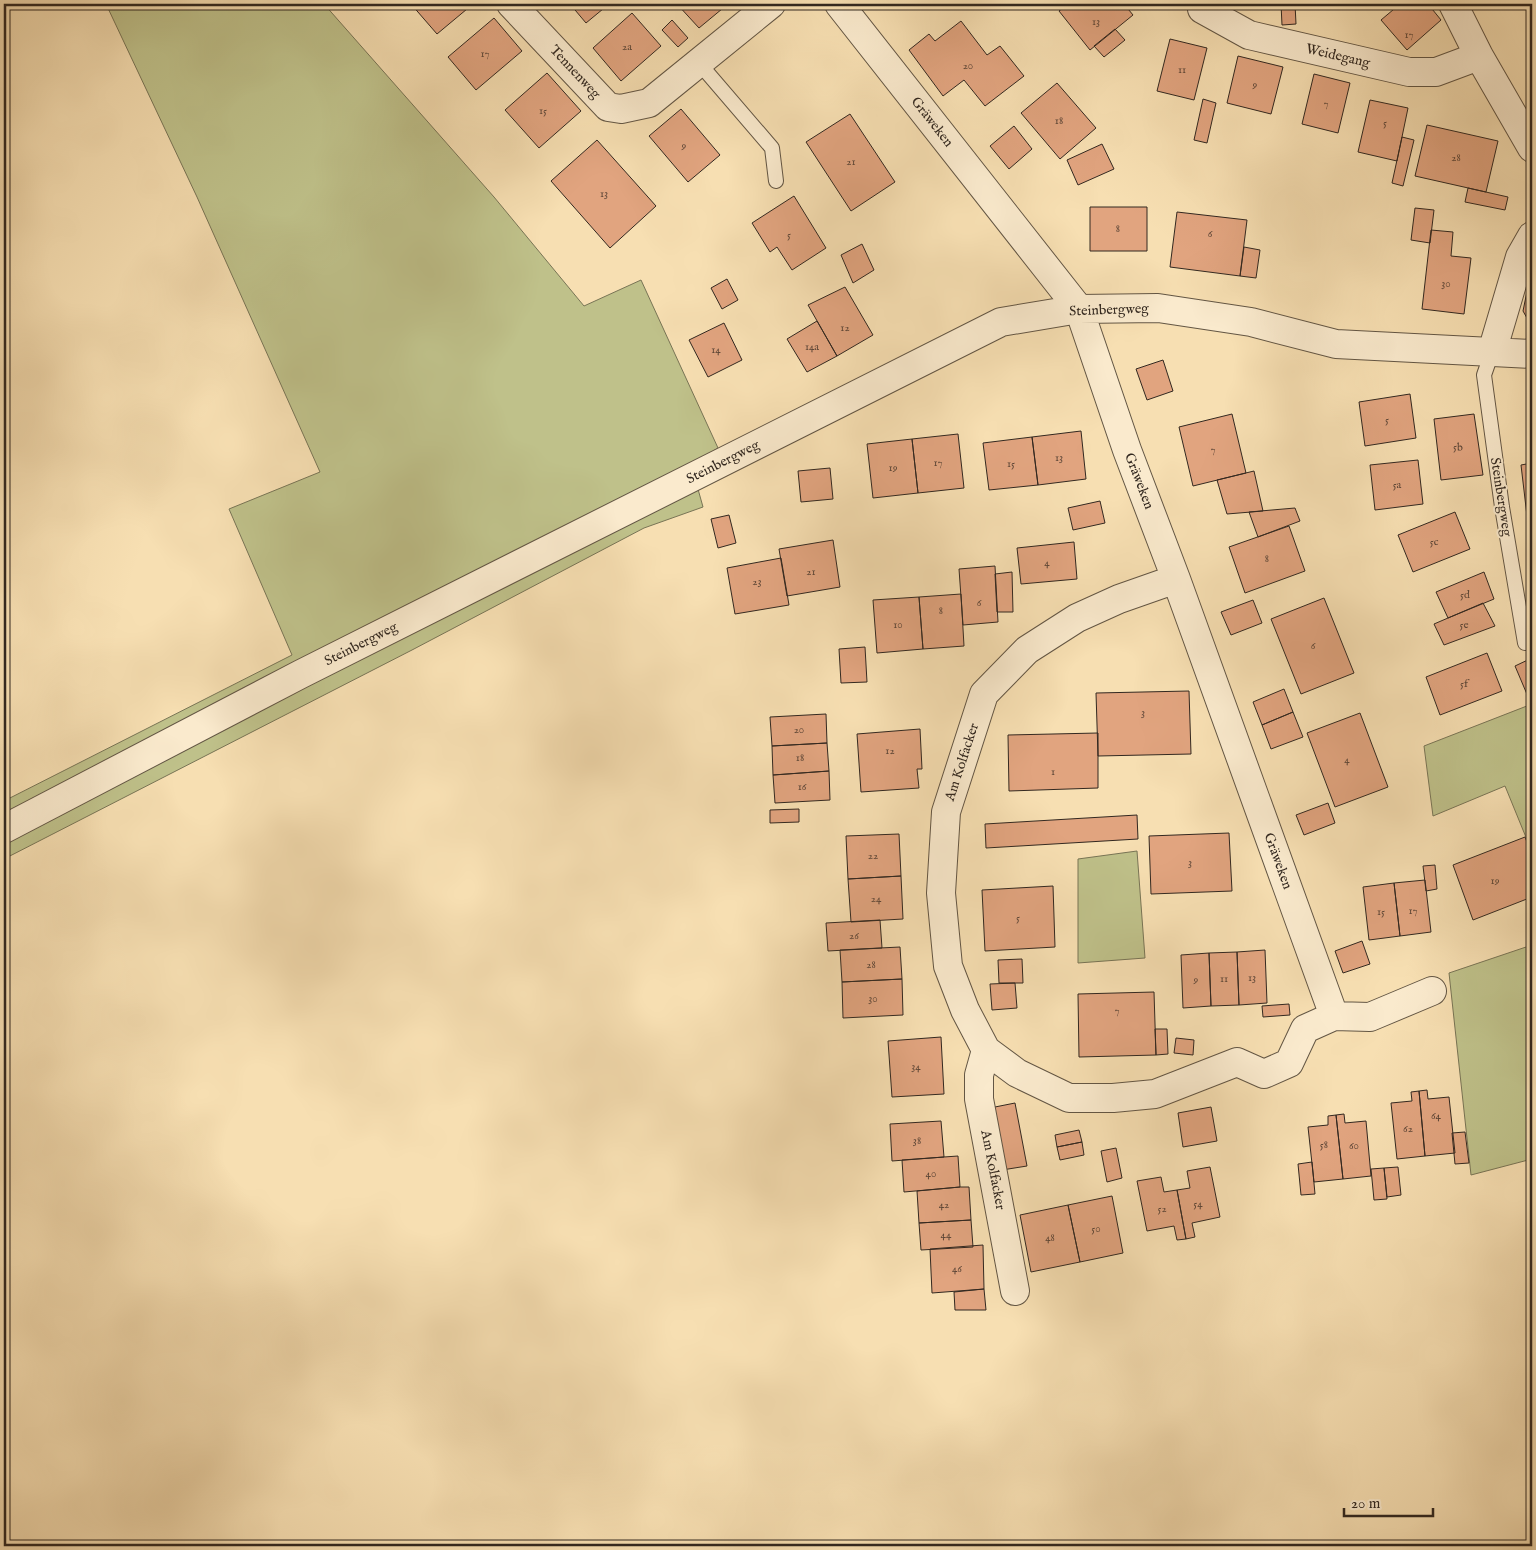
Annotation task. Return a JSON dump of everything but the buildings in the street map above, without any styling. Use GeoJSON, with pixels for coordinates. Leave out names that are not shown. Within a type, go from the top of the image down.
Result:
{"type":"FeatureCollection","features":[{"type":"Feature","properties":{"kind":"street","name":"Tennenweg"},"geometry":{"type":"LineString","coordinates":[[511,4],[608,107],[621,109],[649,103],[771,4]]}},
{"type":"Feature","properties":{"kind":"street","name":"Gräweken"},"geometry":{"type":"LineString","coordinates":[[839,4],[1079,309],[1127,450],[1334,1016]]}},
{"type":"Feature","properties":{"kind":"street"},"geometry":{"type":"LineString","coordinates":[[1453,4],[1479,56],[1532,148]]}},
{"type":"Feature","properties":{"kind":"street","name":"Weidegang"},"geometry":{"type":"LineString","coordinates":[[1202,9],[1249,35],[1409,72],[1436,72],[1479,56]]}},
{"type":"Feature","properties":{"kind":"street"},"geometry":{"type":"LineString","coordinates":[[1492,352],[1520,258],[1532,236]]}},
{"type":"Feature","properties":{"kind":"street","name":"Steinbergweg"},"geometry":{"type":"LineString","coordinates":[[4,829],[310,670],[1001,322],[1079,309],[1158,308],[1250,322],[1336,344],[1532,354]]}},
{"type":"Feature","properties":{"kind":"street","name":"Am Kolfacker"},"geometry":{"type":"LineString","coordinates":[[1176,580],[1119,599],[1077,618],[1027,650],[984,694],[946,812],[941,893],[948,966],[965,1010],[986,1050],[1017,1073],[1069,1098],[1114,1098],[1155,1094],[1237,1062],[1264,1074],[1289,1063],[1305,1029],[1334,1016],[1370,1017],[1432,991]]}},
{"type":"Feature","properties":{"kind":"street","name":"Am Kolfacker"},"geometry":{"type":"LineString","coordinates":[[986,1050],[979,1074],[979,1099],[1015,1291]]}},
{"type":"Feature","properties":{"kind":"lane"},"geometry":{"type":"LineString","coordinates":[[699,63],[772,148],[776,181]]}},
{"type":"Feature","properties":{"kind":"lane","name":"Steinbergweg"},"geometry":{"type":"LineString","coordinates":[[1492,352],[1484,375],[1502,507],[1525,643]]}},
{"type":"Feature","properties":{"kind":"green space"},"geometry":{"type":"Polygon","coordinates":[[[106,4],[324,4],[494,197],[584,306],[641,280],[718,448],[691,465],[4,819],[4,801],[292,655],[229,509],[320,472],[197,197],[106,4]]]}},
{"type":"Feature","properties":{"kind":"green space"},"geometry":{"type":"Polygon","coordinates":[[[696,482],[703,507],[644,528],[412,650],[4,859],[4,840],[696,482]]]}},
{"type":"Feature","properties":{"kind":"green space"},"geometry":{"type":"Polygon","coordinates":[[[1532,704],[1532,852],[1505,786],[1433,816],[1424,746],[1532,704]]]}},
{"type":"Feature","properties":{"kind":"green space"},"geometry":{"type":"Polygon","coordinates":[[[1137,851],[1145,958],[1078,963],[1078,859],[1137,851]]]}},
{"type":"Feature","properties":{"kind":"green space"},"geometry":{"type":"Polygon","coordinates":[[[1532,945],[1532,1159],[1471,1175],[1449,973],[1532,945]]]}}]}
